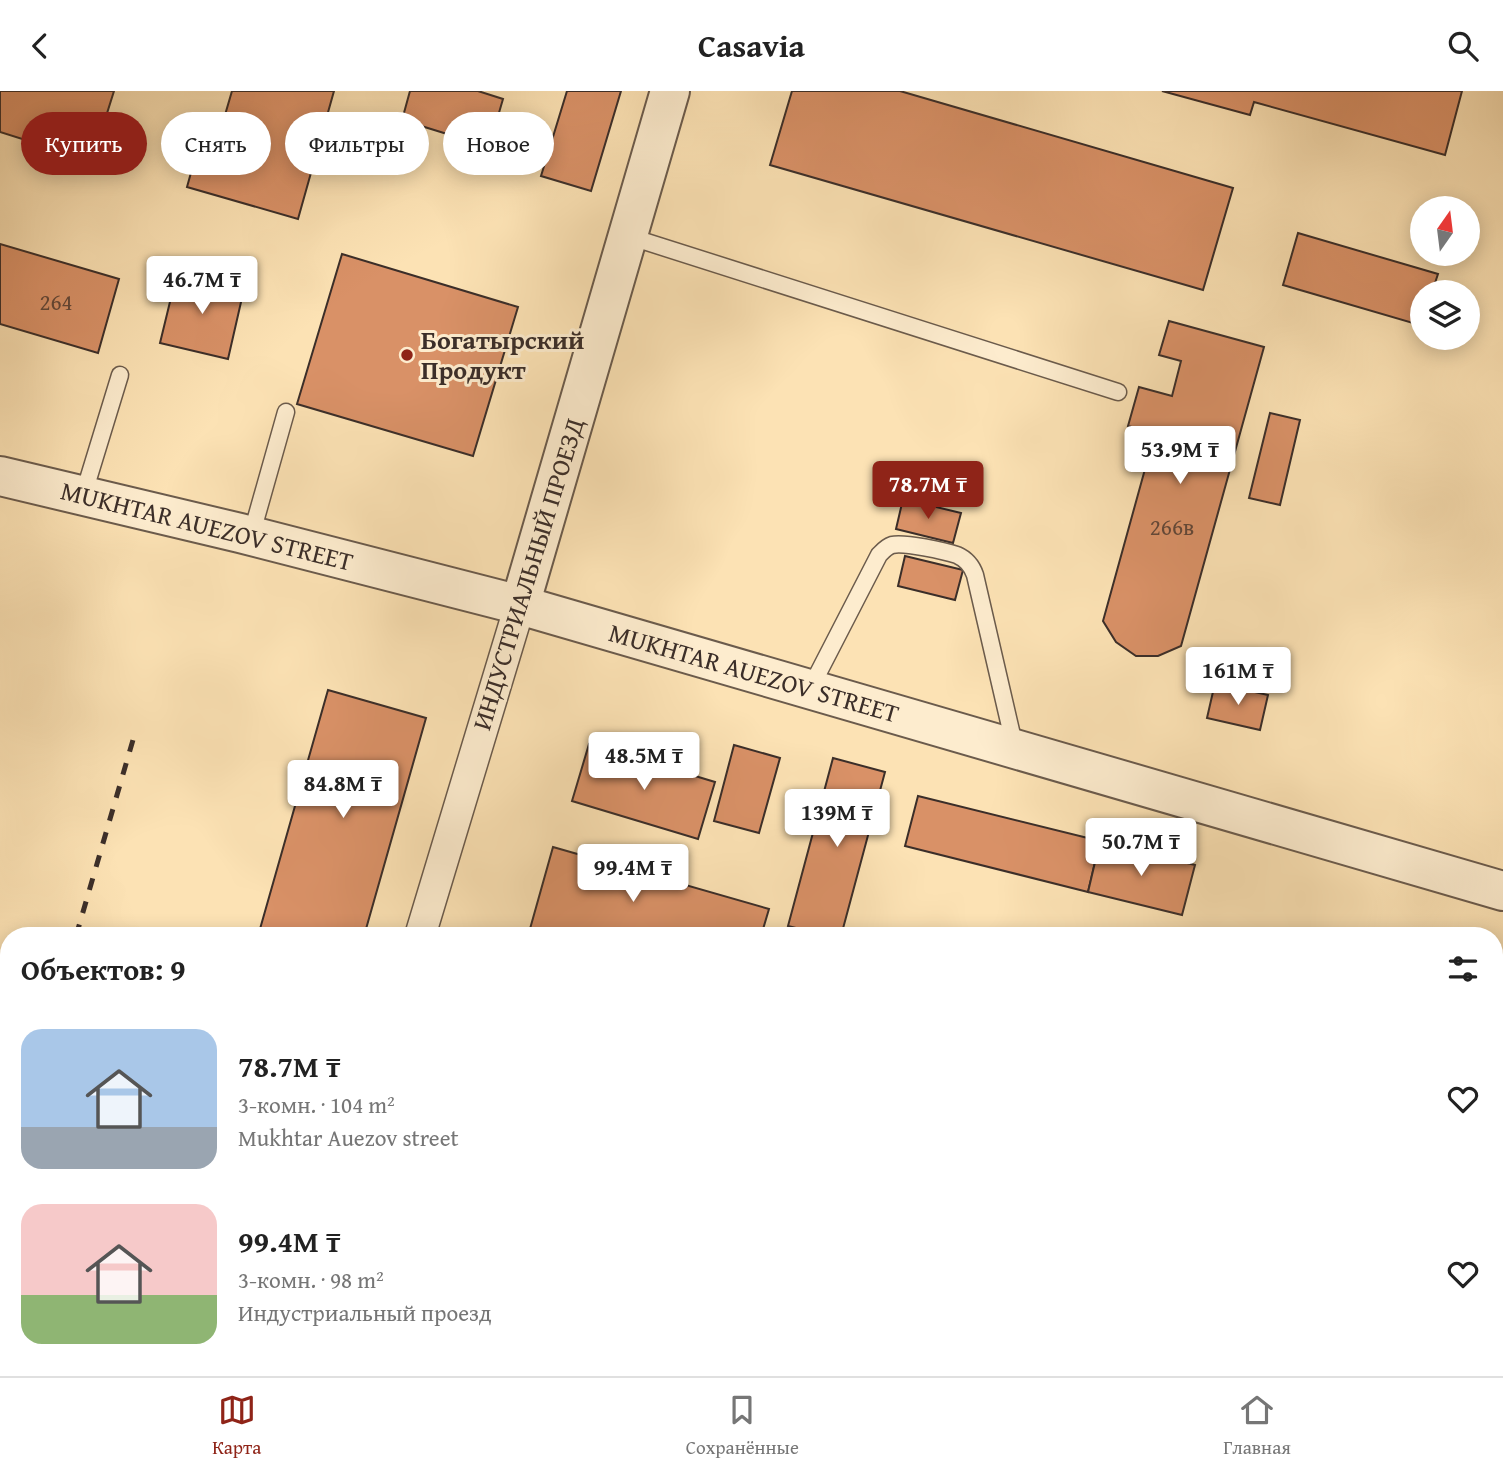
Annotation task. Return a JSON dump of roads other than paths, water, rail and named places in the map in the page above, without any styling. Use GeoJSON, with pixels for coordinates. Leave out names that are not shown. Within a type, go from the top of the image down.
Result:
{"type":"FeatureCollection","features":[{"type":"Feature","properties":{"kind":"street","name":"ИНДУСТРИАЛЬНЫЙ ПРОЕЗД"},"geometry":{"type":"LineString","coordinates":[[423,927],[670,91]]}},
{"type":"Feature","properties":{"kind":"street","name":"MUKHTAR AUEZOV STREET"},"geometry":{"type":"LineString","coordinates":[[0,476],[251,536],[520,605],[1503,891]]}},
{"type":"Feature","properties":{"kind":"lane"},"geometry":{"type":"LineString","coordinates":[[628,236],[1118,392]]}},
{"type":"Feature","properties":{"kind":"lane"},"geometry":{"type":"LineString","coordinates":[[83,496],[120,375]]}},
{"type":"Feature","properties":{"kind":"lane"},"geometry":{"type":"LineString","coordinates":[[251,536],[286,412]]}},
{"type":"Feature","properties":{"kind":"lane"},"geometry":{"type":"LineString","coordinates":[[810,689],[884,550],[889,546],[904,544],[957,555],[969,563],[975,575],[1016,750]]}},
{"type":"Feature","properties":{"kind":"railway"},"geometry":{"type":"LineString","coordinates":[[79,927],[135,733]]}},
{"type":"Feature","properties":{"kind":"place","name":"Богатырский Продукт"},"geometry":{"type":"Point","coordinates":[407,355]}}]}
